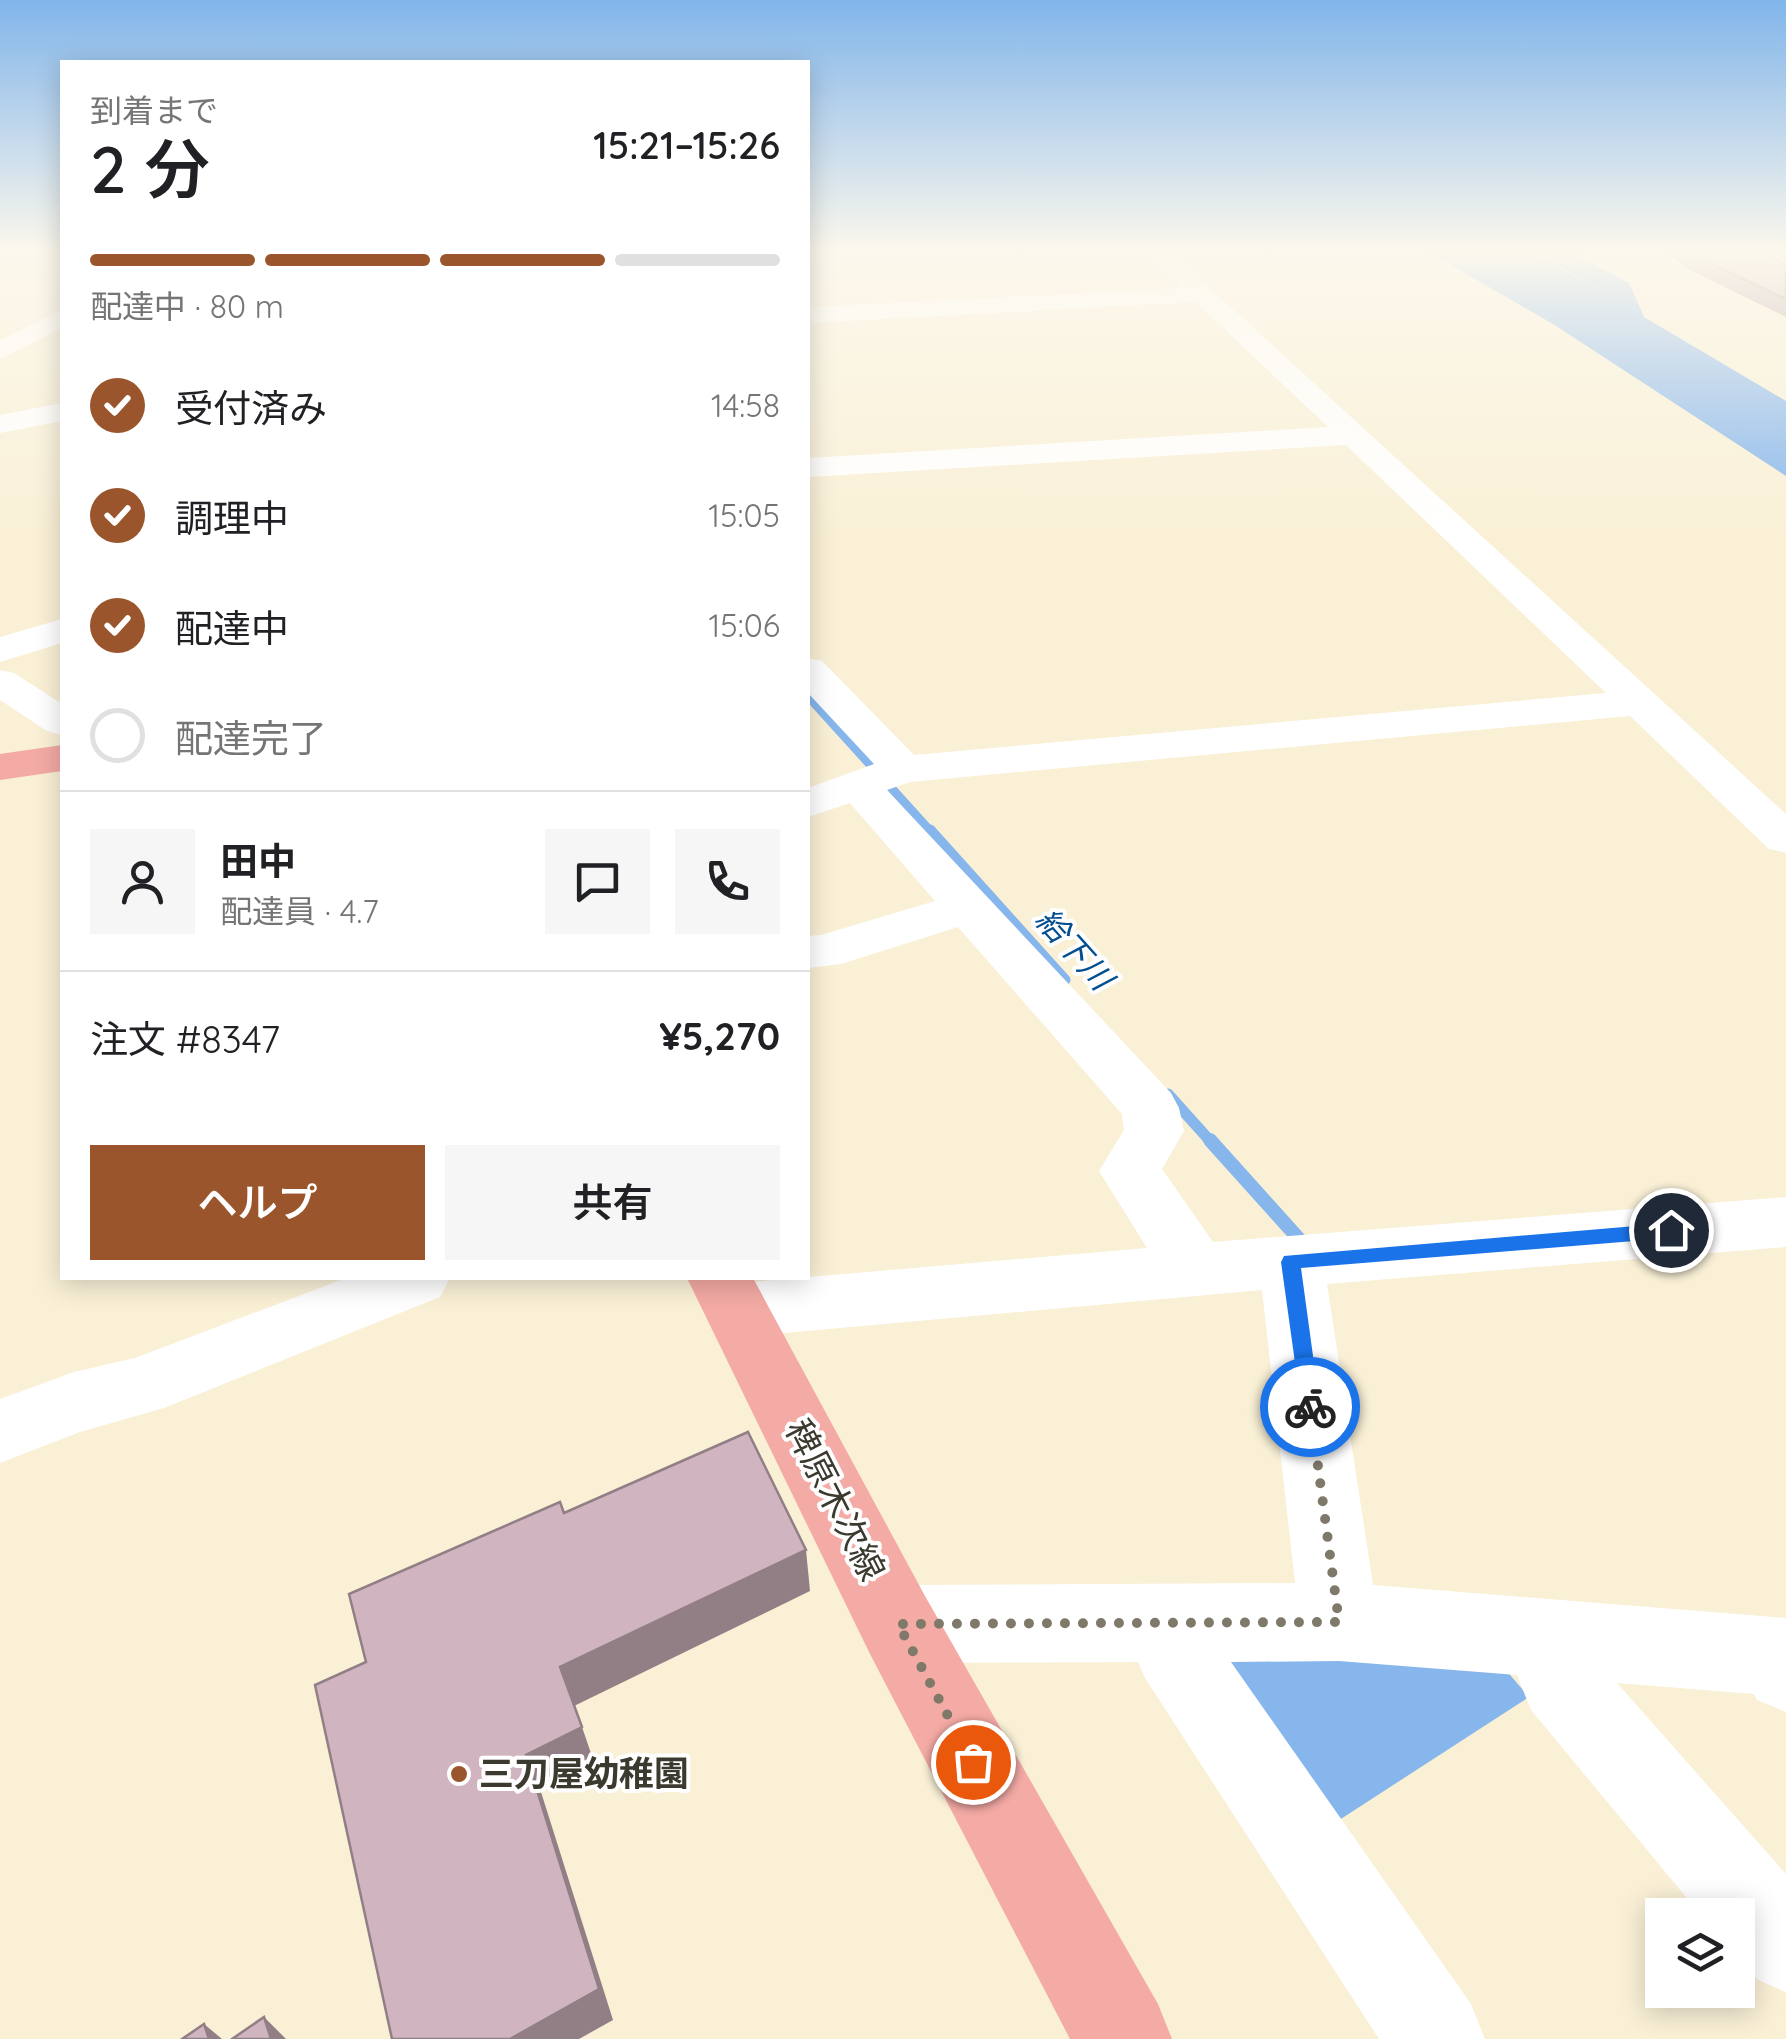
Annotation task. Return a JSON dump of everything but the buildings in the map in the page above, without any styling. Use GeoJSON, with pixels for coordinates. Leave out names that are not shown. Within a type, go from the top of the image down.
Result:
{"type":"FeatureCollection","features":[{"type":"Feature","properties":{"kind":"main road"},"geometry":{"type":"LineString","coordinates":[[0,767],[60,758]]}},
{"type":"Feature","properties":{"kind":"main road","name":"稗原木次線"},"geometry":{"type":"LineString","coordinates":[[730,1294],[898,1624],[1123,2039]]}},
{"type":"Feature","properties":{"kind":"street"},"geometry":{"type":"LineString","coordinates":[[1256,344],[1786,839]]}},
{"type":"Feature","properties":{"kind":"street"},"geometry":{"type":"LineString","coordinates":[[0,424],[60,412]]}},
{"type":"Feature","properties":{"kind":"street"},"geometry":{"type":"LineString","coordinates":[[810,468],[1354,435]]}},
{"type":"Feature","properties":{"kind":"street"},"geometry":{"type":"LineString","coordinates":[[0,650],[60,632]]}},
{"type":"Feature","properties":{"kind":"street"},"geometry":{"type":"LineString","coordinates":[[810,674],[864,782],[969,907],[1150,1108],[1154,1131],[1130,1170],[1197,1270]]}},
{"type":"Feature","properties":{"kind":"street"},"geometry":{"type":"LineString","coordinates":[[0,682],[60,721]]}},
{"type":"Feature","properties":{"kind":"street"},"geometry":{"type":"LineString","coordinates":[[864,782],[1640,703]]}},
{"type":"Feature","properties":{"kind":"street"},"geometry":{"type":"LineString","coordinates":[[810,952],[824,952],[969,907]]}},
{"type":"Feature","properties":{"kind":"street"},"geometry":{"type":"LineString","coordinates":[[730,1294],[1197,1270],[1786,1222]]}},
{"type":"Feature","properties":{"kind":"street"},"geometry":{"type":"LineString","coordinates":[[1290,1262],[1339,1622]]}},
{"type":"Feature","properties":{"kind":"street"},"geometry":{"type":"LineString","coordinates":[[0,1432],[74,1403],[140,1386],[412,1280]]}},
{"type":"Feature","properties":{"kind":"street"},"geometry":{"type":"LineString","coordinates":[[1169,1622],[1174,1650],[1436,2039]]}},
{"type":"Feature","properties":{"kind":"street"},"geometry":{"type":"LineString","coordinates":[[898,1624],[1339,1622],[1545,1637],[1784,1661]]}},
{"type":"Feature","properties":{"kind":"street"},"geometry":{"type":"LineString","coordinates":[[1545,1637],[1560,1682],[1786,1945]]}},
{"type":"Feature","properties":{"kind":"water"},"geometry":{"type":"Polygon","coordinates":[[[1584,344],[1690,344],[1786,401],[1786,476],[1584,344]]]}},
{"type":"Feature","properties":{"kind":"water"},"geometry":{"type":"Polygon","coordinates":[[[1234,1645],[1487,1648],[1529,1697],[1330,1826],[1220,1667],[1234,1645]]]}},
{"type":"Feature","properties":{"kind":"waterway"},"geometry":{"type":"LineString","coordinates":[[1648,344],[1786,447]]}},
{"type":"Feature","properties":{"kind":"waterway","name":"給下川"},"geometry":{"type":"LineString","coordinates":[[810,698],[932,833]]}},
{"type":"Feature","properties":{"kind":"waterway","name":"給下川"},"geometry":{"type":"LineString","coordinates":[[930,830],[1065,980]]}},
{"type":"Feature","properties":{"kind":"waterway","name":"給下川"},"geometry":{"type":"LineString","coordinates":[[1168,1094],[1212,1143]]}},
{"type":"Feature","properties":{"kind":"waterway","name":"給下川"},"geometry":{"type":"LineString","coordinates":[[1210,1140],[1299,1239]]}},
{"type":"Feature","properties":{"kind":"way so far"},"geometry":{"type":"LineString","coordinates":[[973,1762],[898,1624],[1339,1622],[1310,1407]]}},
{"type":"Feature","properties":{"kind":"place","name":"三刀屋幼稚園"},"geometry":{"type":"Point","coordinates":[459,1774]}},
{"type":"Feature","properties":{"kind":"route"},"geometry":{"type":"LineString","coordinates":[[1310,1407],[1290,1262],[1671,1230]]}}]}
